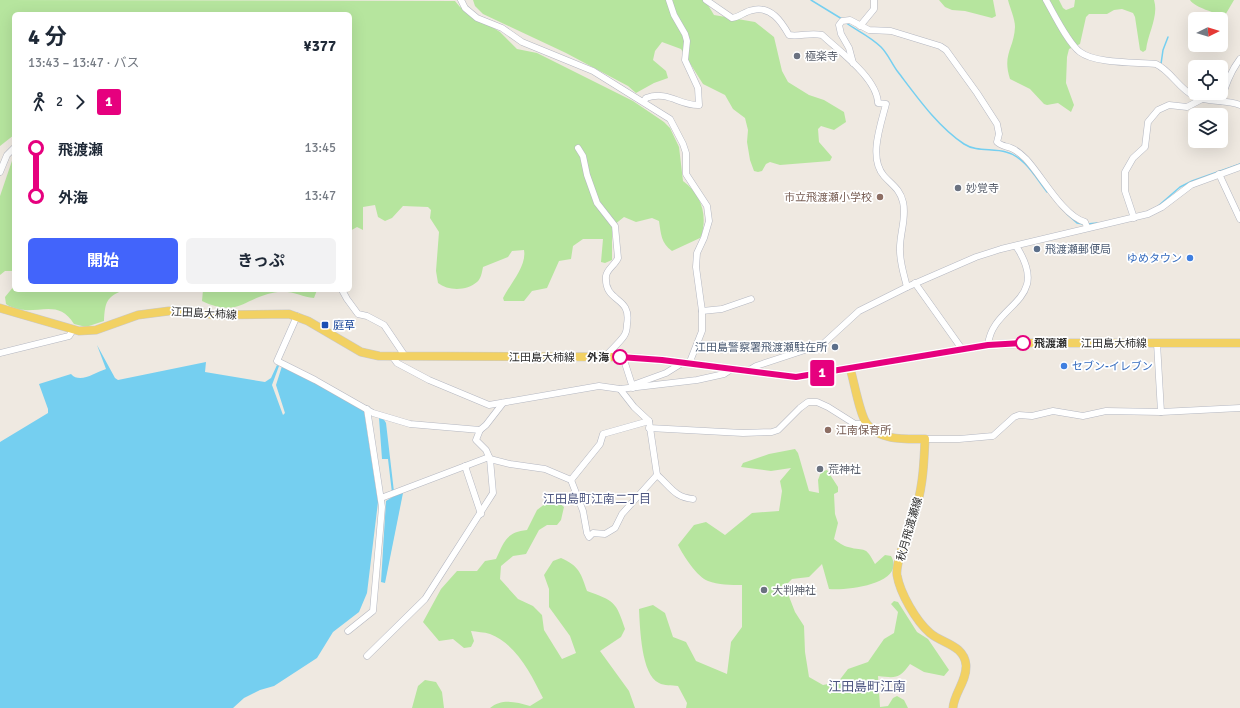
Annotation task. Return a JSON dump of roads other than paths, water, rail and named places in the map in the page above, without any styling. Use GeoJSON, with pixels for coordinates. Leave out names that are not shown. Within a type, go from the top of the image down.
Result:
{"type":"FeatureCollection","features":[{"type":"Feature","properties":{"kind":"main road","name":"江田島大柿線"},"geometry":{"type":"LineString","coordinates":[[0,308],[73,330],[96,330],[138,315],[179,310],[215,315],[280,313],[297,316],[362,352],[371,355],[623,357],[796,377],[988,345],[1025,343],[1240,343]]}},
{"type":"Feature","properties":{"kind":"main road"},"geometry":{"type":"LineString","coordinates":[[850,368],[866,424],[879,433],[890,437],[925,439]]}},
{"type":"Feature","properties":{"kind":"main road","name":"秋月飛渡瀬線"},"geometry":{"type":"LineString","coordinates":[[925,439],[921,486],[897,574],[915,617],[930,633],[959,649],[963,654],[966,666],[964,679],[953,708]]}},
{"type":"Feature","properties":{"kind":"street"},"geometry":{"type":"LineString","coordinates":[[461,0],[465,8],[477,18],[502,28],[522,42],[592,71],[617,87],[644,101],[670,119],[683,144],[686,153],[686,174],[707,206],[709,221],[704,238],[697,253],[696,267],[702,311],[702,331],[685,363],[666,373],[633,386]]}},
{"type":"Feature","properties":{"kind":"street"},"geometry":{"type":"LineString","coordinates":[[644,101],[646,98],[659,95],[680,100],[691,106],[699,105],[698,88],[685,60],[687,41],[685,34],[674,15],[669,0]]}},
{"type":"Feature","properties":{"kind":"street"},"geometry":{"type":"LineString","coordinates":[[706,0],[732,18],[738,18],[752,10],[772,13],[782,23],[789,35],[794,36],[814,33],[822,35],[854,64],[872,83],[878,94],[878,103],[886,104],[877,151],[877,161],[883,175],[898,188],[903,201],[904,211],[900,250],[907,287]]}},
{"type":"Feature","properties":{"kind":"street"},"geometry":{"type":"LineString","coordinates":[[860,26],[874,9],[874,0]]}},
{"type":"Feature","properties":{"kind":"street"},"geometry":{"type":"LineString","coordinates":[[1046,0],[1064,31],[1080,52],[1094,59],[1156,64],[1163,67],[1182,88],[1188,92]]}},
{"type":"Feature","properties":{"kind":"street"},"geometry":{"type":"LineString","coordinates":[[854,64],[839,25],[842,21],[850,20],[860,26],[876,31],[891,31],[940,46],[946,50],[978,93],[997,124],[999,134],[997,142],[1000,145],[1012,148],[1025,158],[1070,212],[1086,225]]}},
{"type":"Feature","properties":{"kind":"street"},"geometry":{"type":"LineString","coordinates":[[1221,101],[1224,87],[1233,67],[1240,60]]}},
{"type":"Feature","properties":{"kind":"street"},"geometry":{"type":"LineString","coordinates":[[1134,218],[1125,191],[1124,172],[1133,158],[1145,147],[1148,122],[1158,110],[1169,106],[1187,107],[1200,100]]}},
{"type":"Feature","properties":{"kind":"street"},"geometry":{"type":"LineString","coordinates":[[1204,100],[1221,101],[1240,105]]}},
{"type":"Feature","properties":{"kind":"street"},"geometry":{"type":"LineString","coordinates":[[578,148],[583,156],[587,175],[597,203],[615,226],[618,258],[608,271],[607,280],[611,294],[624,305],[629,316],[624,337],[616,343],[605,357]]}},
{"type":"Feature","properties":{"kind":"street"},"geometry":{"type":"LineString","coordinates":[[0,172],[7,155],[12,150]]}},
{"type":"Feature","properties":{"kind":"street"},"geometry":{"type":"LineString","coordinates":[[748,372],[756,366],[823,344],[859,310],[915,283],[983,254],[1016,246],[1086,225],[1134,218],[1156,210],[1191,185],[1240,167]]}},
{"type":"Feature","properties":{"kind":"street"},"geometry":{"type":"LineString","coordinates":[[1219,174],[1240,219]]}},
{"type":"Feature","properties":{"kind":"street"},"geometry":{"type":"LineString","coordinates":[[988,345],[988,339],[993,328],[1024,293],[1027,285],[1028,267],[1025,259],[1016,246]]}},
{"type":"Feature","properties":{"kind":"street"},"geometry":{"type":"LineString","coordinates":[[915,283],[962,349]]}},
{"type":"Feature","properties":{"kind":"street"},"geometry":{"type":"LineString","coordinates":[[343,292],[358,314],[367,316],[384,325],[405,356]]}},
{"type":"Feature","properties":{"kind":"street"},"geometry":{"type":"LineString","coordinates":[[702,311],[722,309],[752,299]]}},
{"type":"Feature","properties":{"kind":"street"},"geometry":{"type":"LineString","coordinates":[[297,316],[277,361],[316,380],[373,413],[410,424],[480,430]]}},
{"type":"Feature","properties":{"kind":"street"},"geometry":{"type":"LineString","coordinates":[[0,353],[69,336],[73,330]]}},
{"type":"Feature","properties":{"kind":"street"},"geometry":{"type":"LineString","coordinates":[[1157,343],[1161,412]]}},
{"type":"Feature","properties":{"kind":"street"},"geometry":{"type":"LineString","coordinates":[[392,356],[397,363],[429,380],[489,405],[599,386],[620,389],[633,386],[697,380],[724,374],[730,370]]}},
{"type":"Feature","properties":{"kind":"street"},"geometry":{"type":"LineString","coordinates":[[623,357],[633,386]]}},
{"type":"Feature","properties":{"kind":"street"},"geometry":{"type":"LineString","coordinates":[[620,389],[634,407],[649,421],[657,475],[674,492],[683,498],[693,499]]}},
{"type":"Feature","properties":{"kind":"street"},"geometry":{"type":"LineString","coordinates":[[649,428],[743,433],[772,432],[778,430],[808,402],[817,402],[828,407],[855,424],[866,424]]}},
{"type":"Feature","properties":{"kind":"street"},"geometry":{"type":"LineString","coordinates":[[367,656],[425,599],[481,514],[493,493],[489,458],[486,450],[476,440],[480,430],[486,425],[503,403]]}},
{"type":"Feature","properties":{"kind":"street"},"geometry":{"type":"LineString","coordinates":[[925,439],[959,439],[993,436],[1014,416],[1019,414],[1032,416],[1053,411],[1083,416],[1106,411],[1161,412],[1240,408]]}},
{"type":"Feature","properties":{"kind":"street"},"geometry":{"type":"LineString","coordinates":[[348,631],[373,611],[381,523],[381,498],[367,409]]}},
{"type":"Feature","properties":{"kind":"street"},"geometry":{"type":"LineString","coordinates":[[571,480],[600,444],[603,434],[649,421]]}},
{"type":"Feature","properties":{"kind":"street"},"geometry":{"type":"LineString","coordinates":[[381,498],[489,458],[510,464],[545,469],[571,480],[582,511],[586,533],[589,537],[593,533],[605,534],[615,528],[622,514],[657,475]]}},
{"type":"Feature","properties":{"kind":"street"},"geometry":{"type":"LineString","coordinates":[[465,466],[481,514]]}},
{"type":"Feature","properties":{"kind":"water"},"geometry":{"type":"Polygon","coordinates":[[[97,345],[115,378],[118,380],[206,362],[205,372],[265,382],[271,378],[277,365],[279,366],[272,385],[283,415],[285,413],[276,385],[282,366],[315,382],[364,411],[378,502],[367,593],[359,612],[333,632],[317,658],[274,686],[260,690],[244,698],[233,708],[0,708],[0,442],[48,413],[39,384],[71,374],[75,377],[83,378],[106,369],[97,345]]]}},
{"type":"Feature","properties":{"kind":"water"},"geometry":{"type":"Polygon","coordinates":[[[379,418],[383,418],[386,423],[394,492],[392,493],[388,459],[382,459],[379,418]]]}},
{"type":"Feature","properties":{"kind":"water"},"geometry":{"type":"Polygon","coordinates":[[[399,493],[403,493],[385,583],[381,582],[386,501],[399,493]]]}},
{"type":"Feature","properties":{"kind":"waterway"},"geometry":{"type":"LineString","coordinates":[[811,0],[842,19]]}},
{"type":"Feature","properties":{"kind":"waterway"},"geometry":{"type":"LineString","coordinates":[[846,23],[869,37],[881,47],[920,101],[954,137],[964,144],[974,148],[1001,151],[1012,154],[1029,168],[1047,192]]}},
{"type":"Feature","properties":{"kind":"waterway"},"geometry":{"type":"LineString","coordinates":[[1161,64],[1163,50],[1168,37]]}},
{"type":"Feature","properties":{"kind":"waterway"},"geometry":{"type":"LineString","coordinates":[[1157,207],[1180,187],[1192,181],[1240,164]]}},
{"type":"Feature","properties":{"kind":"waterway"},"geometry":{"type":"LineString","coordinates":[[1067,214],[1077,223],[1083,224]]}},
{"type":"Feature","properties":{"kind":"waterway"},"geometry":{"type":"LineString","coordinates":[[1087,224],[1097,223]]}},
{"type":"Feature","properties":{"kind":"place","name":"極楽寺"},"geometry":{"type":"Point","coordinates":[797,56]}},
{"type":"Feature","properties":{"kind":"place","name":"妙覚寺"},"geometry":{"type":"Point","coordinates":[958,188]}},
{"type":"Feature","properties":{"kind":"place","name":"市立飛渡瀬小学校"},"geometry":{"type":"Point","coordinates":[880,197]}},
{"type":"Feature","properties":{"kind":"place","name":"飛渡瀬郵便局"},"geometry":{"type":"Point","coordinates":[1037,249]}},
{"type":"Feature","properties":{"kind":"place","name":"ゆめタウン"},"geometry":{"type":"Point","coordinates":[1190,258]}},
{"type":"Feature","properties":{"kind":"place","name":"庭草"},"geometry":{"type":"Point","coordinates":[325,325]}},
{"type":"Feature","properties":{"kind":"place","name":"飛渡瀬"},"geometry":{"type":"Point","coordinates":[1023,343]}},
{"type":"Feature","properties":{"kind":"place","name":"江田島警察署飛渡瀬駐在所"},"geometry":{"type":"Point","coordinates":[835,347]}},
{"type":"Feature","properties":{"kind":"place","name":"外海"},"geometry":{"type":"Point","coordinates":[620,357]}},
{"type":"Feature","properties":{"kind":"place","name":"セブン-イレブン"},"geometry":{"type":"Point","coordinates":[1064,366]}},
{"type":"Feature","properties":{"kind":"place","name":"江南保育所"},"geometry":{"type":"Point","coordinates":[828,430]}},
{"type":"Feature","properties":{"kind":"place","name":"荒神社"},"geometry":{"type":"Point","coordinates":[820,469]}},
{"type":"Feature","properties":{"kind":"place","name":"大判神社"},"geometry":{"type":"Point","coordinates":[764,590]}},
{"type":"Feature","properties":{"kind":"district","name":"江田島町江南二丁目"},"geometry":{"type":"Point","coordinates":[597,499]}},
{"type":"Feature","properties":{"kind":"district","name":"江田島町江南"},"geometry":{"type":"Point","coordinates":[867,686]}}]}
